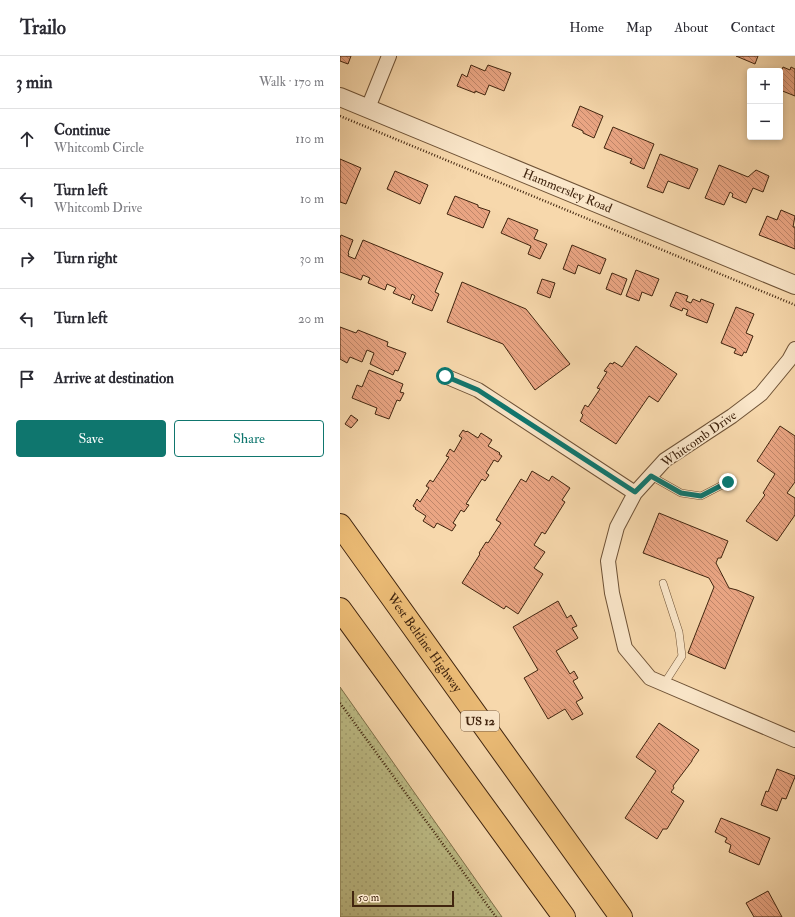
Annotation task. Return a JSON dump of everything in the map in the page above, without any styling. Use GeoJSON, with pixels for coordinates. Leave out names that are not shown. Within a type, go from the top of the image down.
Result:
{"type":"FeatureCollection","features":[{"type":"Feature","properties":{"kind":"highway","name":"West Beltline Highway"},"geometry":{"type":"LineString","coordinates":[[340,525],[621,917]]}},
{"type":"Feature","properties":{"kind":"highway"},"geometry":{"type":"LineString","coordinates":[[340,609],[564,917]]}},
{"type":"Feature","properties":{"kind":"street"},"geometry":{"type":"LineString","coordinates":[[368,108],[390,56]]}},
{"type":"Feature","properties":{"kind":"street","name":"Hammersley Road"},"geometry":{"type":"LineString","coordinates":[[340,97],[795,285]]}},
{"type":"Feature","properties":{"kind":"street","name":"Whitcomb Drive"},"geometry":{"type":"LineString","coordinates":[[795,349],[789,360],[761,394],[732,416],[665,460],[635,492],[617,527],[608,561],[612,593],[625,648],[650,678],[795,740]]}},
{"type":"Feature","properties":{"kind":"street"},"geometry":{"type":"LineString","coordinates":[[445,376],[478,390],[635,492]]}},
{"type":"Feature","properties":{"kind":"lane"},"geometry":{"type":"LineString","coordinates":[[651,476],[681,493],[701,496],[728,482]]}},
{"type":"Feature","properties":{"kind":"lane"},"geometry":{"type":"LineString","coordinates":[[662,584],[679,632],[682,656],[664,684]]}},
{"type":"Feature","properties":{"kind":"path"},"geometry":{"type":"LineString","coordinates":[[340,116],[795,304]]}},
{"type":"Feature","properties":{"kind":"path"},"geometry":{"type":"LineString","coordinates":[[340,703],[496,917]]}},
{"type":"Feature","properties":{"kind":"green space"},"geometry":{"type":"Polygon","coordinates":[[[340,687],[502,917],[340,917],[340,687]]]}},
{"type":"Feature","properties":{"kind":"building"},"geometry":{"type":"Polygon","coordinates":[[[340,56],[351,56],[348,64],[340,61],[340,56]]]}},
{"type":"Feature","properties":{"kind":"building"},"geometry":{"type":"Polygon","coordinates":[[[736,56],[758,56],[755,64],[736,56]]]}},
{"type":"Feature","properties":{"kind":"building"},"geometry":{"type":"Polygon","coordinates":[[[471,65],[485,71],[488,65],[511,73],[504,91],[489,85],[485,95],[457,86],[462,74],[467,77],[471,65]]]}},
{"type":"Feature","properties":{"kind":"building"},"geometry":{"type":"Polygon","coordinates":[[[791,67],[795,69],[795,96],[783,91],[783,68],[790,70],[791,67]]]}},
{"type":"Feature","properties":{"kind":"building"},"geometry":{"type":"Polygon","coordinates":[[[580,106],[603,116],[594,138],[572,126],[580,106]]]}},
{"type":"Feature","properties":{"kind":"building"},"geometry":{"type":"Polygon","coordinates":[[[613,127],[654,144],[644,169],[630,163],[632,159],[604,148],[613,127]]]}},
{"type":"Feature","properties":{"kind":"building"},"geometry":{"type":"Polygon","coordinates":[[[660,154],[698,169],[689,189],[668,181],[663,193],[647,187],[660,154]]]}},
{"type":"Feature","properties":{"kind":"building"},"geometry":{"type":"Polygon","coordinates":[[[340,159],[361,168],[346,204],[340,202],[340,159]]]}},
{"type":"Feature","properties":{"kind":"building"},"geometry":{"type":"Polygon","coordinates":[[[719,165],[748,177],[756,170],[769,176],[763,192],[753,188],[746,203],[732,197],[733,194],[730,192],[724,205],[705,198],[719,165]]]}},
{"type":"Feature","properties":{"kind":"building"},"geometry":{"type":"Polygon","coordinates":[[[395,171],[428,185],[420,204],[387,189],[395,171]]]}},
{"type":"Feature","properties":{"kind":"building"},"geometry":{"type":"Polygon","coordinates":[[[455,196],[490,211],[483,228],[447,214],[455,196]]]}},
{"type":"Feature","properties":{"kind":"building"},"geometry":{"type":"Polygon","coordinates":[[[781,210],[795,216],[793,227],[795,227],[795,249],[759,235],[767,216],[777,220],[781,210]]]}},
{"type":"Feature","properties":{"kind":"building"},"geometry":{"type":"Polygon","coordinates":[[[508,218],[538,230],[534,239],[547,244],[540,259],[528,254],[531,246],[501,233],[508,218]]]}},
{"type":"Feature","properties":{"kind":"building"},"geometry":{"type":"Polygon","coordinates":[[[341,235],[353,240],[348,256],[355,259],[363,240],[443,273],[435,292],[439,294],[432,311],[412,303],[415,296],[412,294],[410,300],[393,293],[396,288],[387,284],[385,290],[368,283],[370,278],[363,275],[361,280],[340,272],[341,235]]]}},
{"type":"Feature","properties":{"kind":"building"},"geometry":{"type":"Polygon","coordinates":[[[572,245],[606,259],[600,274],[578,265],[575,274],[563,269],[572,245]]]}},
{"type":"Feature","properties":{"kind":"building"},"geometry":{"type":"Polygon","coordinates":[[[636,270],[659,279],[652,296],[642,292],[639,301],[626,296],[636,270]]]}},
{"type":"Feature","properties":{"kind":"building"},"geometry":{"type":"Polygon","coordinates":[[[612,273],[627,279],[621,295],[606,289],[612,273]]]}},
{"type":"Feature","properties":{"kind":"building"},"geometry":{"type":"Polygon","coordinates":[[[542,279],[555,283],[550,298],[537,293],[542,279]]]}},
{"type":"Feature","properties":{"kind":"building"},"geometry":{"type":"Polygon","coordinates":[[[462,282],[526,309],[570,364],[535,390],[503,344],[447,322],[462,282]]]}},
{"type":"Feature","properties":{"kind":"building"},"geometry":{"type":"Polygon","coordinates":[[[676,292],[688,296],[686,301],[691,303],[693,299],[700,302],[701,299],[714,304],[707,323],[686,315],[688,310],[683,308],[682,311],[670,306],[676,292]]]}},
{"type":"Feature","properties":{"kind":"building"},"geometry":{"type":"Polygon","coordinates":[[[736,307],[754,314],[746,333],[753,336],[746,353],[744,352],[742,356],[734,353],[736,349],[721,343],[736,307]]]}},
{"type":"Feature","properties":{"kind":"building"},"geometry":{"type":"Polygon","coordinates":[[[340,327],[356,333],[358,330],[388,342],[387,346],[406,353],[398,371],[395,370],[393,375],[370,364],[374,353],[367,350],[362,362],[350,357],[347,363],[340,359],[340,327]]]}},
{"type":"Feature","properties":{"kind":"building"},"geometry":{"type":"Polygon","coordinates":[[[636,346],[677,374],[658,402],[649,396],[616,444],[580,421],[583,415],[581,413],[585,405],[588,407],[600,389],[597,388],[607,372],[604,371],[610,363],[613,364],[614,362],[622,367],[636,346]]]}},
{"type":"Feature","properties":{"kind":"building"},"geometry":{"type":"Polygon","coordinates":[[[369,370],[403,384],[400,392],[404,393],[400,401],[397,400],[389,419],[375,414],[377,408],[352,398],[357,385],[362,387],[369,370]]]}},
{"type":"Feature","properties":{"kind":"building"},"geometry":{"type":"Polygon","coordinates":[[[351,415],[358,420],[351,428],[345,424],[351,415]]]}},
{"type":"Feature","properties":{"kind":"building"},"geometry":{"type":"Polygon","coordinates":[[[780,426],[795,436],[795,482],[787,493],[795,498],[795,515],[777,541],[746,521],[765,495],[763,493],[775,474],[757,461],[780,426]]]}},
{"type":"Feature","properties":{"kind":"building"},"geometry":{"type":"Polygon","coordinates":[[[463,430],[478,438],[481,433],[492,440],[488,446],[500,453],[499,454],[502,456],[498,462],[494,460],[486,473],[489,475],[485,481],[482,479],[466,504],[469,505],[464,512],[461,510],[453,523],[456,525],[452,531],[437,523],[434,528],[423,521],[426,516],[413,506],[417,499],[420,502],[429,488],[426,486],[430,480],[433,482],[449,457],[446,456],[450,449],[454,452],[462,438],[459,436],[463,430]]]}},
{"type":"Feature","properties":{"kind":"building"},"geometry":{"type":"Polygon","coordinates":[[[532,471],[549,481],[552,476],[570,488],[562,500],[565,502],[545,534],[542,532],[534,545],[545,552],[534,568],[543,574],[518,614],[506,606],[504,609],[462,583],[486,542],[488,543],[501,523],[496,520],[521,479],[526,482],[532,471]]]}},
{"type":"Feature","properties":{"kind":"building"},"geometry":{"type":"Polygon","coordinates":[[[659,513],[728,541],[721,558],[718,558],[716,563],[729,588],[754,597],[725,669],[688,653],[714,587],[709,578],[643,553],[659,513]]]}},
{"type":"Feature","properties":{"kind":"building"},"geometry":{"type":"Polygon","coordinates":[[[558,601],[567,618],[571,615],[577,626],[572,628],[578,638],[556,651],[570,674],[574,671],[578,678],[573,681],[583,698],[576,702],[583,714],[572,720],[565,709],[548,719],[524,678],[538,670],[513,627],[558,601]]]}},
{"type":"Feature","properties":{"kind":"building"},"geometry":{"type":"Polygon","coordinates":[[[659,723],[699,750],[673,786],[674,788],[671,792],[684,801],[667,829],[663,829],[657,839],[625,818],[656,771],[636,757],[659,723]]]}},
{"type":"Feature","properties":{"kind":"building"},"geometry":{"type":"Polygon","coordinates":[[[777,769],[795,777],[786,799],[782,798],[777,811],[761,805],[777,769]]]}},
{"type":"Feature","properties":{"kind":"building"},"geometry":{"type":"Polygon","coordinates":[[[721,818],[770,838],[759,865],[729,852],[731,845],[725,842],[727,838],[715,832],[721,818]]]}},
{"type":"Feature","properties":{"kind":"building"},"geometry":{"type":"Polygon","coordinates":[[[768,891],[782,917],[754,917],[746,903],[768,891]]]}},
{"type":"Feature","properties":{"kind":"route"},"geometry":{"type":"LineString","coordinates":[[445,376],[478,390],[635,492],[651,476],[681,493],[701,496],[728,482]]}}]}
